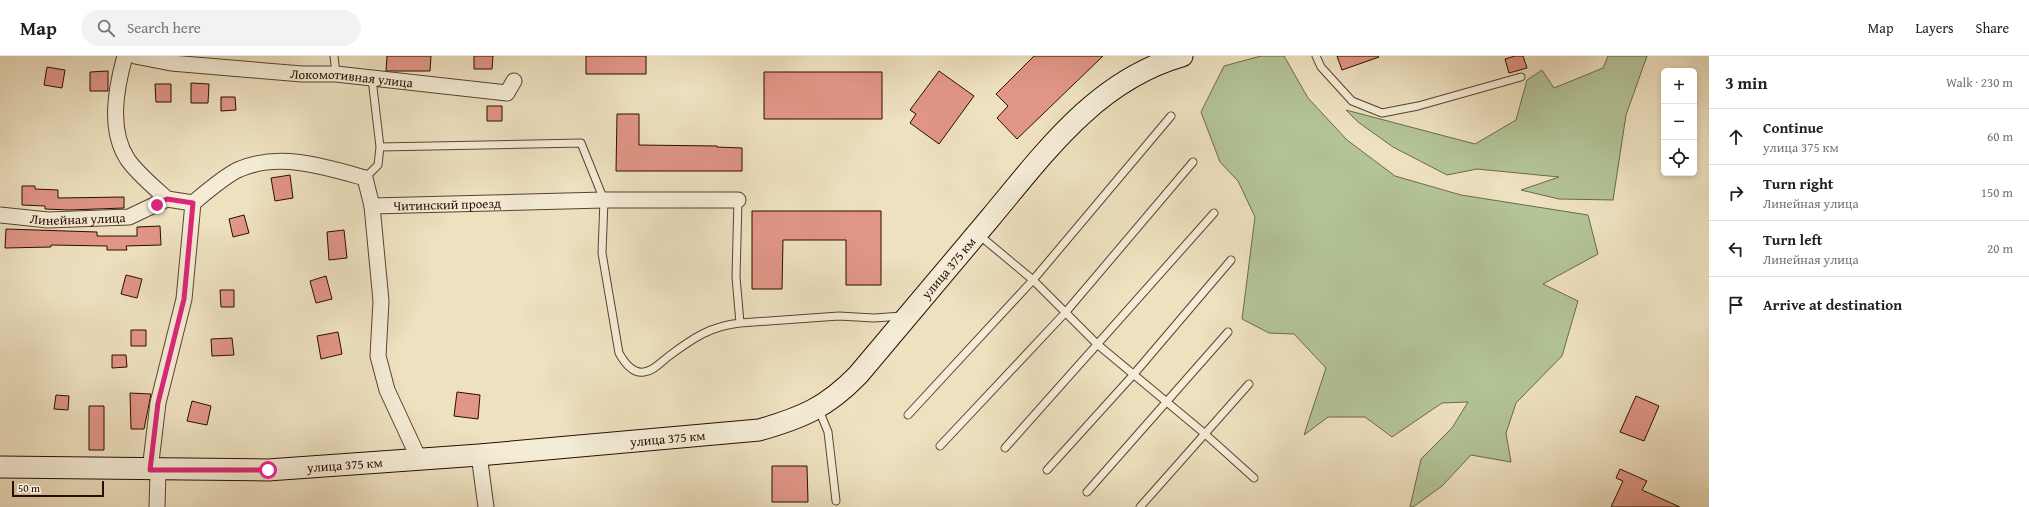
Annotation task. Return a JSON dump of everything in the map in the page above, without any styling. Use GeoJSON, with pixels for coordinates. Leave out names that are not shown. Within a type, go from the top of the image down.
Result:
{"type":"FeatureCollection","features":[{"type":"Feature","properties":{"kind":"main road","name":"улица 375 км"},"geometry":{"type":"LineString","coordinates":[[0,467],[154,470],[268,470],[479,456],[759,430],[791,420],[818,409],[844,389],[858,375],[1029,170],[1062,134],[1099,99],[1144,69],[1182,56]]}},
{"type":"Feature","properties":{"kind":"street"},"geometry":{"type":"LineString","coordinates":[[125,56],[117,81],[116,121],[119,142],[128,160],[167,199],[193,203],[239,169],[272,160],[323,166],[365,178],[372,206],[382,301],[378,356],[387,390],[419,459]]}},
{"type":"Feature","properties":{"kind":"street","name":"Локомотивная улица"},"geometry":{"type":"LineString","coordinates":[[135,56],[171,63],[302,74],[336,74],[372,80],[507,93],[514,81]]}},
{"type":"Feature","properties":{"kind":"street","name":"Линейная улица"},"geometry":{"type":"LineString","coordinates":[[0,215],[48,220],[129,217],[167,199]]}},
{"type":"Feature","properties":{"kind":"street","name":"Читинский проезд"},"geometry":{"type":"LineString","coordinates":[[372,206],[604,200],[738,200]]}},
{"type":"Feature","properties":{"kind":"street"},"geometry":{"type":"LineString","coordinates":[[157,507],[154,470],[158,403],[184,299],[193,203]]}},
{"type":"Feature","properties":{"kind":"street"},"geometry":{"type":"LineString","coordinates":[[479,456],[484,505]]}},
{"type":"Feature","properties":{"kind":"lane"},"geometry":{"type":"LineString","coordinates":[[334,56],[336,74]]}},
{"type":"Feature","properties":{"kind":"lane"},"geometry":{"type":"LineString","coordinates":[[1316,56],[1321,67],[1352,101],[1382,113],[1418,106],[1521,77]]}},
{"type":"Feature","properties":{"kind":"lane"},"geometry":{"type":"LineString","coordinates":[[365,178],[378,165],[380,147],[372,80]]}},
{"type":"Feature","properties":{"kind":"lane"},"geometry":{"type":"LineString","coordinates":[[908,415],[1033,280],[1171,116]]}},
{"type":"Feature","properties":{"kind":"lane"},"geometry":{"type":"LineString","coordinates":[[380,147],[581,143],[604,200],[602,253],[619,353],[625,364],[642,373],[651,370],[691,340],[712,328],[740,323],[839,316],[874,318],[907,315]]}},
{"type":"Feature","properties":{"kind":"lane"},"geometry":{"type":"LineString","coordinates":[[940,446],[1065,313],[1193,162]]}},
{"type":"Feature","properties":{"kind":"lane"},"geometry":{"type":"LineString","coordinates":[[738,200],[736,277],[740,323]]}},
{"type":"Feature","properties":{"kind":"lane"},"geometry":{"type":"LineString","coordinates":[[1005,448],[1214,213]]}},
{"type":"Feature","properties":{"kind":"lane"},"geometry":{"type":"LineString","coordinates":[[977,233],[1033,280],[1097,344],[1134,374],[1167,404],[1204,433],[1254,478]]}},
{"type":"Feature","properties":{"kind":"lane"},"geometry":{"type":"LineString","coordinates":[[1047,470],[1134,374],[1231,260]]}},
{"type":"Feature","properties":{"kind":"lane"},"geometry":{"type":"LineString","coordinates":[[1087,492],[1167,404],[1228,332]]}},
{"type":"Feature","properties":{"kind":"lane"},"geometry":{"type":"LineString","coordinates":[[1140,507],[1249,384]]}},
{"type":"Feature","properties":{"kind":"lane"},"geometry":{"type":"LineString","coordinates":[[818,409],[828,432],[836,501]]}},
{"type":"Feature","properties":{"kind":"green space"},"geometry":{"type":"Polygon","coordinates":[[[1261,56],[1284,56],[1308,98],[1347,140],[1395,176],[1461,195],[1588,215],[1598,254],[1543,284],[1578,301],[1562,356],[1516,403],[1506,433],[1511,462],[1471,455],[1442,486],[1413,507],[1410,507],[1421,459],[1452,428],[1468,402],[1442,403],[1392,437],[1365,417],[1328,417],[1304,435],[1326,368],[1294,334],[1269,333],[1242,319],[1255,217],[1238,181],[1220,162],[1201,112],[1224,66],[1261,56]]]}},
{"type":"Feature","properties":{"kind":"green space"},"geometry":{"type":"Polygon","coordinates":[[[1608,56],[1647,56],[1626,115],[1613,200],[1559,199],[1521,190],[1559,177],[1477,169],[1447,175],[1393,147],[1358,122],[1346,110],[1475,144],[1516,120],[1527,80],[1542,70],[1554,88],[1603,68],[1608,56]]]}},
{"type":"Feature","properties":{"kind":"building"},"geometry":{"type":"Polygon","coordinates":[[[387,56],[431,56],[430,71],[386,71],[387,56]]]}},
{"type":"Feature","properties":{"kind":"building"},"geometry":{"type":"Polygon","coordinates":[[[474,56],[493,56],[492,69],[474,69],[474,56]]]}},
{"type":"Feature","properties":{"kind":"building"},"geometry":{"type":"Polygon","coordinates":[[[586,56],[646,56],[646,74],[586,74],[586,56]]]}},
{"type":"Feature","properties":{"kind":"building"},"geometry":{"type":"Polygon","coordinates":[[[1034,56],[1103,56],[1017,139],[997,118],[1008,106],[996,94],[1034,56]]]}},
{"type":"Feature","properties":{"kind":"building"},"geometry":{"type":"Polygon","coordinates":[[[1337,56],[1378,56],[1379,57],[1342,70],[1337,56]]]}},
{"type":"Feature","properties":{"kind":"building"},"geometry":{"type":"Polygon","coordinates":[[[1515,56],[1523,56],[1527,68],[1509,73],[1505,59],[1515,56]]]}},
{"type":"Feature","properties":{"kind":"building"},"geometry":{"type":"Polygon","coordinates":[[[47,67],[65,70],[62,88],[44,85],[47,67]]]}},
{"type":"Feature","properties":{"kind":"building"},"geometry":{"type":"Polygon","coordinates":[[[108,71],[108,91],[90,91],[90,72],[108,71]]]}},
{"type":"Feature","properties":{"kind":"building"},"geometry":{"type":"Polygon","coordinates":[[[939,71],[974,96],[939,144],[910,123],[916,114],[910,110],[939,71]]]}},
{"type":"Feature","properties":{"kind":"building"},"geometry":{"type":"Polygon","coordinates":[[[764,72],[882,72],[882,119],[764,119],[764,72]]]}},
{"type":"Feature","properties":{"kind":"building"},"geometry":{"type":"Polygon","coordinates":[[[191,83],[209,84],[208,103],[191,103],[191,83]]]}},
{"type":"Feature","properties":{"kind":"building"},"geometry":{"type":"Polygon","coordinates":[[[155,84],[171,84],[171,102],[156,102],[155,84]]]}},
{"type":"Feature","properties":{"kind":"building"},"geometry":{"type":"Polygon","coordinates":[[[221,97],[235,97],[236,110],[221,111],[221,97]]]}},
{"type":"Feature","properties":{"kind":"building"},"geometry":{"type":"Polygon","coordinates":[[[487,106],[502,106],[502,121],[487,121],[487,106]]]}},
{"type":"Feature","properties":{"kind":"building"},"geometry":{"type":"Polygon","coordinates":[[[617,114],[639,114],[639,145],[717,146],[742,148],[742,171],[616,171],[617,114]]]}},
{"type":"Feature","properties":{"kind":"building"},"geometry":{"type":"Polygon","coordinates":[[[290,175],[293,198],[275,201],[271,178],[290,175]]]}},
{"type":"Feature","properties":{"kind":"building"},"geometry":{"type":"Polygon","coordinates":[[[22,186],[35,186],[35,189],[58,190],[58,198],[124,197],[124,208],[69,210],[45,209],[45,206],[22,205],[22,186]]]}},
{"type":"Feature","properties":{"kind":"building"},"geometry":{"type":"Polygon","coordinates":[[[752,211],[881,211],[881,285],[846,285],[846,240],[783,240],[782,289],[752,289],[752,211]]]}},
{"type":"Feature","properties":{"kind":"building"},"geometry":{"type":"Polygon","coordinates":[[[244,215],[249,233],[233,237],[229,219],[244,215]]]}},
{"type":"Feature","properties":{"kind":"building"},"geometry":{"type":"Polygon","coordinates":[[[160,226],[161,245],[126,246],[127,250],[107,250],[107,246],[51,245],[51,247],[5,248],[6,229],[97,232],[97,236],[137,236],[137,227],[160,226]]]}},
{"type":"Feature","properties":{"kind":"building"},"geometry":{"type":"Polygon","coordinates":[[[344,230],[347,258],[329,260],[327,232],[344,230]]]}},
{"type":"Feature","properties":{"kind":"building"},"geometry":{"type":"Polygon","coordinates":[[[126,275],[142,279],[137,298],[121,294],[126,275]]]}},
{"type":"Feature","properties":{"kind":"building"},"geometry":{"type":"Polygon","coordinates":[[[326,276],[332,299],[316,303],[310,281],[326,276]]]}},
{"type":"Feature","properties":{"kind":"building"},"geometry":{"type":"Polygon","coordinates":[[[220,290],[234,290],[234,307],[221,307],[220,290]]]}},
{"type":"Feature","properties":{"kind":"building"},"geometry":{"type":"Polygon","coordinates":[[[131,330],[146,330],[146,346],[131,346],[131,330]]]}},
{"type":"Feature","properties":{"kind":"building"},"geometry":{"type":"Polygon","coordinates":[[[338,332],[342,354],[321,359],[317,336],[338,332]]]}},
{"type":"Feature","properties":{"kind":"building"},"geometry":{"type":"Polygon","coordinates":[[[232,338],[234,355],[212,356],[211,339],[232,338]]]}},
{"type":"Feature","properties":{"kind":"building"},"geometry":{"type":"Polygon","coordinates":[[[112,355],[126,355],[127,367],[112,368],[112,355]]]}},
{"type":"Feature","properties":{"kind":"building"},"geometry":{"type":"Polygon","coordinates":[[[457,392],[480,395],[478,419],[454,416],[457,392]]]}},
{"type":"Feature","properties":{"kind":"building"},"geometry":{"type":"Polygon","coordinates":[[[130,393],[151,394],[144,429],[131,429],[130,393]]]}},
{"type":"Feature","properties":{"kind":"building"},"geometry":{"type":"Polygon","coordinates":[[[56,395],[69,396],[68,410],[54,409],[56,395]]]}},
{"type":"Feature","properties":{"kind":"building"},"geometry":{"type":"Polygon","coordinates":[[[1636,396],[1659,406],[1644,441],[1620,432],[1636,396]]]}},
{"type":"Feature","properties":{"kind":"building"},"geometry":{"type":"Polygon","coordinates":[[[192,401],[211,406],[207,425],[187,421],[192,401]]]}},
{"type":"Feature","properties":{"kind":"building"},"geometry":{"type":"Polygon","coordinates":[[[89,406],[104,406],[104,450],[89,450],[89,406]]]}},
{"type":"Feature","properties":{"kind":"building"},"geometry":{"type":"Polygon","coordinates":[[[772,466],[807,466],[808,502],[772,502],[772,466]]]}},
{"type":"Feature","properties":{"kind":"building"},"geometry":{"type":"Polygon","coordinates":[[[1620,469],[1647,481],[1642,490],[1680,507],[1611,507],[1623,481],[1616,478],[1620,469]]]}},
{"type":"Feature","properties":{"kind":"route"},"geometry":{"type":"LineString","coordinates":[[157,205],[167,199],[193,203],[184,299],[158,403],[150,470],[268,470]]}}]}
